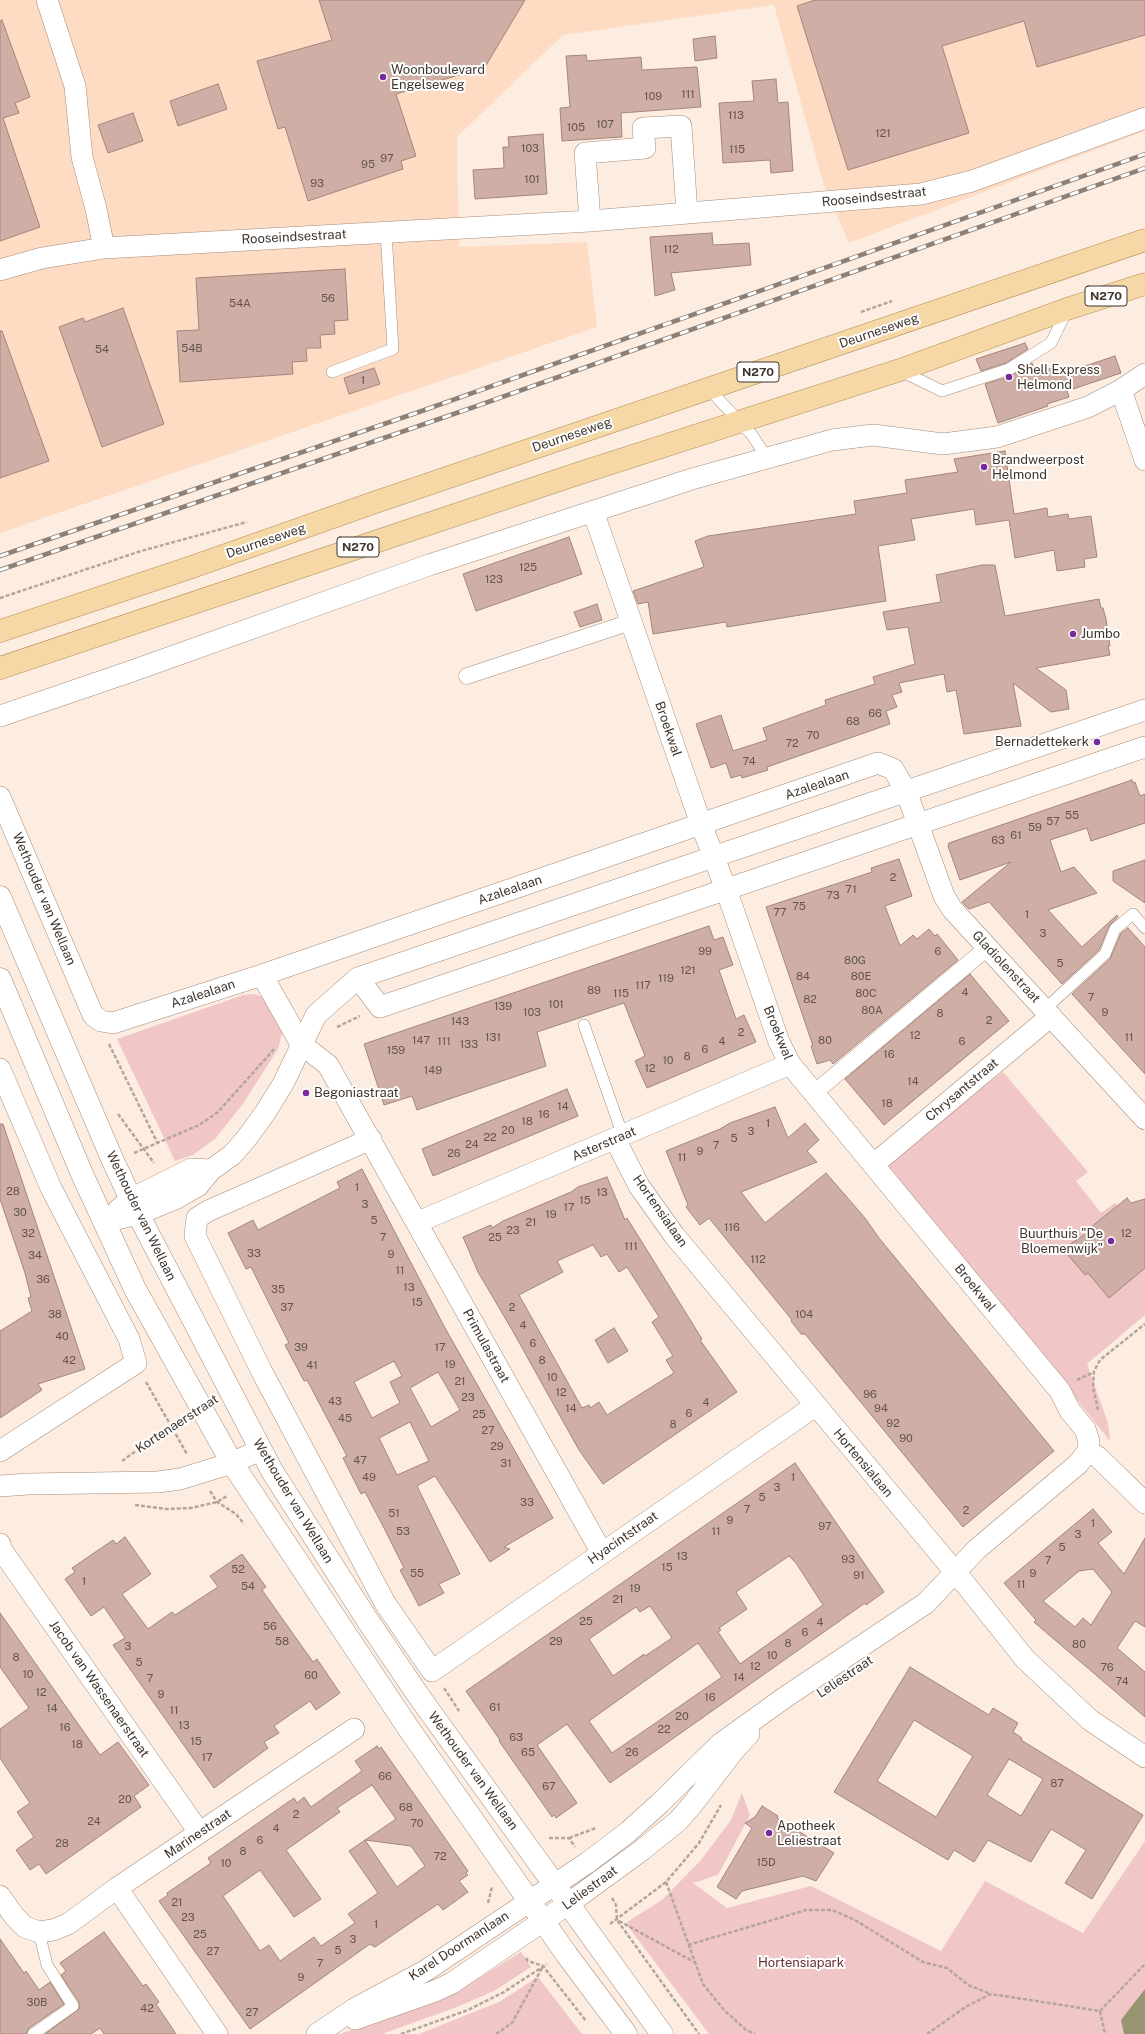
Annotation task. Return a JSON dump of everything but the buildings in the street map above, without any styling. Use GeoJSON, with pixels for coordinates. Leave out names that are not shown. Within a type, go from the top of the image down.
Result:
{"type":"FeatureCollection","features":[{"type":"Feature","properties":{"kind":"main road","name":"Deurneseweg"},"geometry":{"type":"LineString","coordinates":[[0,630],[192,567],[370,504],[1145,240]]}},
{"type":"Feature","properties":{"kind":"main road","name":"N270"},"geometry":{"type":"LineString","coordinates":[[0,668],[569,476],[746,428],[1068,309],[1145,284]]}},
{"type":"Feature","properties":{"kind":"main road","name":"Wethouder van Wellaan"},"geometry":{"type":"LineString","coordinates":[[0,897],[134,1206],[260,1450],[280,1485],[372,1628],[662,2034]]}},
{"type":"Feature","properties":{"kind":"main road"},"geometry":{"type":"LineString","coordinates":[[0,979],[104,1222],[135,1289],[199,1407],[232,1463],[409,1730],[528,1901],[626,2034]]}},
{"type":"Feature","properties":{"kind":"street"},"geometry":{"type":"LineString","coordinates":[[47,0],[76,86],[82,157],[104,248]]}},
{"type":"Feature","properties":{"kind":"street","name":"Rooseindsestraat"},"geometry":{"type":"LineString","coordinates":[[0,270],[42,258],[104,248],[590,221],[920,194],[972,181],[1145,118]]}},
{"type":"Feature","properties":{"kind":"street"},"geometry":{"type":"LineString","coordinates":[[590,221],[586,153],[645,148],[643,128],[681,126],[687,213]]}},
{"type":"Feature","properties":{"kind":"street"},"geometry":{"type":"LineString","coordinates":[[0,716],[132,671],[429,565],[692,479],[832,440],[873,435],[943,444],[997,437],[1088,407],[1121,390],[1145,374]]}},
{"type":"Feature","properties":{"kind":"street"},"geometry":{"type":"LineString","coordinates":[[1121,390],[1145,460]]}},
{"type":"Feature","properties":{"kind":"street","name":"Broekwal"},"geometry":{"type":"LineString","coordinates":[[593,511],[630,622],[701,824],[726,889],[779,1042],[790,1064],[1060,1391],[1070,1412],[1085,1429],[1089,1441],[1088,1451]]}},
{"type":"Feature","properties":{"kind":"street"},"geometry":{"type":"LineString","coordinates":[[467,676],[630,622]]}},
{"type":"Feature","properties":{"kind":"street"},"geometry":{"type":"LineString","coordinates":[[104,1222],[134,1206],[177,1198],[198,1186],[211,1170],[232,1155],[265,1113],[283,1084],[316,1015],[358,978],[1145,710]]}},
{"type":"Feature","properties":{"kind":"street"},"geometry":{"type":"LineString","coordinates":[[358,978],[380,1007],[1145,747]]}},
{"type":"Feature","properties":{"kind":"street","name":"Azalealaan"},"geometry":{"type":"LineString","coordinates":[[101,1021],[113,1023],[262,975],[878,763],[893,769],[906,791]]}},
{"type":"Feature","properties":{"kind":"street","name":"Gladiolenstraat"},"geometry":{"type":"LineString","coordinates":[[906,791],[944,896],[952,909],[1145,1119]]}},
{"type":"Feature","properties":{"kind":"street","name":"Wethouder van Wellaan"},"geometry":{"type":"LineString","coordinates":[[0,797],[93,1015],[101,1021]]}},
{"type":"Feature","properties":{"kind":"street"},"geometry":{"type":"LineString","coordinates":[[814,1093],[988,948]]}},
{"type":"Feature","properties":{"kind":"street"},"geometry":{"type":"LineString","coordinates":[[262,975],[301,1044]]}},
{"type":"Feature","properties":{"kind":"street","name":"Chrysantstraat"},"geometry":{"type":"LineString","coordinates":[[873,1165],[1048,1012]]}},
{"type":"Feature","properties":{"kind":"street","name":"Primulastraat"},"geometry":{"type":"LineString","coordinates":[[301,1044],[328,1065],[418,1222],[602,1553]]}},
{"type":"Feature","properties":{"kind":"street","name":"Asterstraat"},"geometry":{"type":"LineString","coordinates":[[418,1222],[790,1064]]}},
{"type":"Feature","properties":{"kind":"street"},"geometry":{"type":"LineString","coordinates":[[0,1451],[136,1363],[129,1339],[51,1188],[1,1076]]}},
{"type":"Feature","properties":{"kind":"street","name":"Hortensialaan"},"geometry":{"type":"LineString","coordinates":[[619,1137],[640,1186],[674,1235],[1025,1659],[1090,1720],[1145,1757]]}},
{"type":"Feature","properties":{"kind":"street"},"geometry":{"type":"LineString","coordinates":[[371,1139],[208,1211],[197,1218],[195,1236],[262,1372],[385,1603],[432,1671]]}},
{"type":"Feature","properties":{"kind":"street","name":"Hyacintstraat"},"geometry":{"type":"LineString","coordinates":[[432,1671],[815,1406]]}},
{"type":"Feature","properties":{"kind":"street"},"geometry":{"type":"LineString","coordinates":[[0,1486],[96,1482],[158,1482],[180,1479],[232,1463],[260,1450]]}},
{"type":"Feature","properties":{"kind":"street"},"geometry":{"type":"LineString","coordinates":[[1088,1451],[1098,1457],[1145,1503]]}},
{"type":"Feature","properties":{"kind":"street","name":"Leliestraat"},"geometry":{"type":"LineString","coordinates":[[554,1884],[628,1832],[660,1804],[720,1744],[784,1698],[926,1603],[977,1549],[1078,1464],[1088,1451]]}},
{"type":"Feature","properties":{"kind":"street","name":"Jacob van Wassenaerstraat"},"geometry":{"type":"LineString","coordinates":[[0,1544],[1,1549],[199,1832]]}},
{"type":"Feature","properties":{"kind":"street","name":"Leliestraat"},"geometry":{"type":"LineString","coordinates":[[543,1921],[654,1841],[678,1820],[692,1805],[735,1749],[784,1698]]}},
{"type":"Feature","properties":{"kind":"street","name":"Marinestraat"},"geometry":{"type":"LineString","coordinates":[[38,1932],[53,1930],[68,1924],[117,1888],[354,1728]]}},
{"type":"Feature","properties":{"kind":"street","name":"Karel Doormanlaan"},"geometry":{"type":"LineString","coordinates":[[319,2032],[354,2010],[425,1971],[554,1884]]}},
{"type":"Feature","properties":{"kind":"street"},"geometry":{"type":"LineString","coordinates":[[117,1888],[217,2034]]}},
{"type":"Feature","properties":{"kind":"street"},"geometry":{"type":"LineString","coordinates":[[0,1896],[14,1916],[25,1927],[38,1932]]}},
{"type":"Feature","properties":{"kind":"street","name":"Karel Doormanlaan"},"geometry":{"type":"LineString","coordinates":[[319,2032],[390,2008],[452,1983],[543,1921]]}},
{"type":"Feature","properties":{"kind":"lane"},"geometry":{"type":"LineString","coordinates":[[332,372],[393,349],[386,232]]}},
{"type":"Feature","properties":{"kind":"lane"},"geometry":{"type":"LineString","coordinates":[[900,370],[942,391],[1009,369],[1051,343],[1068,309]]}},
{"type":"Feature","properties":{"kind":"lane"},"geometry":{"type":"LineString","coordinates":[[709,389],[746,428],[767,458]]}},
{"type":"Feature","properties":{"kind":"lane"},"geometry":{"type":"LineString","coordinates":[[1133,914],[1145,919]]}},
{"type":"Feature","properties":{"kind":"lane"},"geometry":{"type":"LineString","coordinates":[[1133,914],[1145,928]]}},
{"type":"Feature","properties":{"kind":"lane"},"geometry":{"type":"LineString","coordinates":[[1048,1012],[1105,954],[1115,929],[1133,914]]}},
{"type":"Feature","properties":{"kind":"lane"},"geometry":{"type":"LineString","coordinates":[[584,1025],[619,1137]]}},
{"type":"Feature","properties":{"kind":"lane"},"geometry":{"type":"LineString","coordinates":[[33,2034],[73,2006],[47,1965],[38,1932]]}},
{"type":"Feature","properties":{"kind":"path"},"geometry":{"type":"LineString","coordinates":[[144,1149],[157,1142],[199,1125],[218,1112],[276,1047],[301,1044],[380,1007]]}},
{"type":"Feature","properties":{"kind":"path"},"geometry":{"type":"LineString","coordinates":[[101,1021],[105,1036],[157,1142]]}},
{"type":"Feature","properties":{"kind":"path"},"geometry":{"type":"LineString","coordinates":[[1099,1417],[1093,1387],[1094,1371],[1100,1360],[1145,1324]]}},
{"type":"Feature","properties":{"kind":"path"},"geometry":{"type":"LineString","coordinates":[[136,1363],[170,1425]]}},
{"type":"Feature","properties":{"kind":"path","name":"Kortenaerstraat"},"geometry":{"type":"LineString","coordinates":[[96,1482],[170,1425],[199,1407]]}},
{"type":"Feature","properties":{"kind":"path","name":"Wethouder van Wellaan"},"geometry":{"type":"LineString","coordinates":[[432,1671],[462,1715]]}},
{"type":"Feature","properties":{"kind":"path"},"geometry":{"type":"LineString","coordinates":[[617,1920],[666,1882],[699,1843],[722,1804]]}},
{"type":"Feature","properties":{"kind":"path"},"geometry":{"type":"LineString","coordinates":[[545,1835],[551,1840],[569,1838],[587,1862]]}},
{"type":"Feature","properties":{"kind":"path"},"geometry":{"type":"LineString","coordinates":[[600,1880],[616,1905],[617,1920],[699,2034]]}},
{"type":"Feature","properties":{"kind":"path"},"geometry":{"type":"LineString","coordinates":[[666,1882],[703,1984],[724,2010],[746,2030],[755,2034]]}},
{"type":"Feature","properties":{"kind":"path"},"geometry":{"type":"LineString","coordinates":[[688,1945],[806,1910],[832,1910],[856,1920],[923,1962],[947,1968],[968,1985],[991,1994],[1100,2011]]}},
{"type":"Feature","properties":{"kind":"path"},"geometry":{"type":"LineString","coordinates":[[617,1920],[694,1962]]}},
{"type":"Feature","properties":{"kind":"path"},"geometry":{"type":"LineString","coordinates":[[1100,2011],[1145,1964]]}},
{"type":"Feature","properties":{"kind":"path"},"geometry":{"type":"LineString","coordinates":[[543,1966],[587,2022]]}},
{"type":"Feature","properties":{"kind":"path"},"geometry":{"type":"LineString","coordinates":[[496,2034],[501,2033],[512,2023],[543,1966]]}},
{"type":"Feature","properties":{"kind":"path"},"geometry":{"type":"LineString","coordinates":[[401,2034],[468,2010],[504,1992],[543,1966]]}},
{"type":"Feature","properties":{"kind":"path"},"geometry":{"type":"LineString","coordinates":[[927,2034],[967,2006],[991,1994]]}},
{"type":"Feature","properties":{"kind":"path"},"geometry":{"type":"LineString","coordinates":[[1100,2011],[1105,2034]]}},
{"type":"Feature","properties":{"kind":"shaded area"},"geometry":{"type":"Polygon","coordinates":[[[0,0],[1145,0],[1145,131],[849,243],[824,186],[774,5],[563,35],[457,137],[459,247],[587,242],[597,327],[0,533],[0,0]]]}},
{"type":"Feature","properties":{"kind":"shaded area"},"geometry":{"type":"Polygon","coordinates":[[[1145,1989],[1145,2034],[1124,2034],[1121,2020],[1145,1989]]]}},
{"type":"Feature","properties":{"kind":"green space"},"geometry":{"type":"Polygon","coordinates":[[[255,994],[263,997],[283,1029],[278,1049],[242,1105],[215,1139],[193,1155],[175,1161],[117,1039],[243,995],[255,994]]]}},
{"type":"Feature","properties":{"kind":"green space"},"geometry":{"type":"Polygon","coordinates":[[[1003,1072],[1088,1172],[1076,1181],[1101,1213],[1115,1203],[1123,1213],[1145,1210],[1145,1315],[1087,1364],[1108,1423],[1110,1441],[884,1160],[1003,1072]]]}},
{"type":"Feature","properties":{"kind":"green space","name":"Hortensiapark"},"geometry":{"type":"Polygon","coordinates":[[[742,1793],[750,1815],[718,1875],[693,1883],[727,1908],[811,1886],[941,1951],[985,1881],[1083,1933],[1145,1841],[1145,2034],[709,2034],[627,1925],[627,1922],[662,1900],[701,1860],[731,1820],[742,1793]]]}},
{"type":"Feature","properties":{"kind":"green space"},"geometry":{"type":"Polygon","coordinates":[[[521,1952],[531,1967],[494,1991],[457,2007],[382,2034],[340,2034],[415,2009],[453,1994],[521,1952]]]}},
{"type":"Feature","properties":{"kind":"green space"},"geometry":{"type":"Polygon","coordinates":[[[538,1977],[582,2034],[419,2034],[499,2002],[538,1977]]]}},
{"type":"Feature","properties":{"kind":"railway"},"geometry":{"type":"LineString","coordinates":[[0,556],[416,413],[1145,154]]}},
{"type":"Feature","properties":{"kind":"railway"},"geometry":{"type":"LineString","coordinates":[[0,570],[474,407],[1145,168]]}},
{"type":"Feature","properties":{"kind":"place","name":"Woonboulevard Engelseweg"},"geometry":{"type":"Point","coordinates":[383,77]}},
{"type":"Feature","properties":{"kind":"place","name":"Shell Express Helmond"},"geometry":{"type":"Point","coordinates":[1009,377]}},
{"type":"Feature","properties":{"kind":"place","name":"Brandweerpost Helmond"},"geometry":{"type":"Point","coordinates":[984,467]}},
{"type":"Feature","properties":{"kind":"place","name":"Jumbo"},"geometry":{"type":"Point","coordinates":[1073,634]}},
{"type":"Feature","properties":{"kind":"place","name":"Bernadettekerk"},"geometry":{"type":"Point","coordinates":[1097,742]}},
{"type":"Feature","properties":{"kind":"place","name":"Begoniastraat"},"geometry":{"type":"Point","coordinates":[306,1093]}},
{"type":"Feature","properties":{"kind":"place","name":"Buurthuis \"De Bloemenwijk\""},"geometry":{"type":"Point","coordinates":[1111,1241]}},
{"type":"Feature","properties":{"kind":"place","name":"Apotheek Leliestraat"},"geometry":{"type":"Point","coordinates":[769,1833]}}]}
